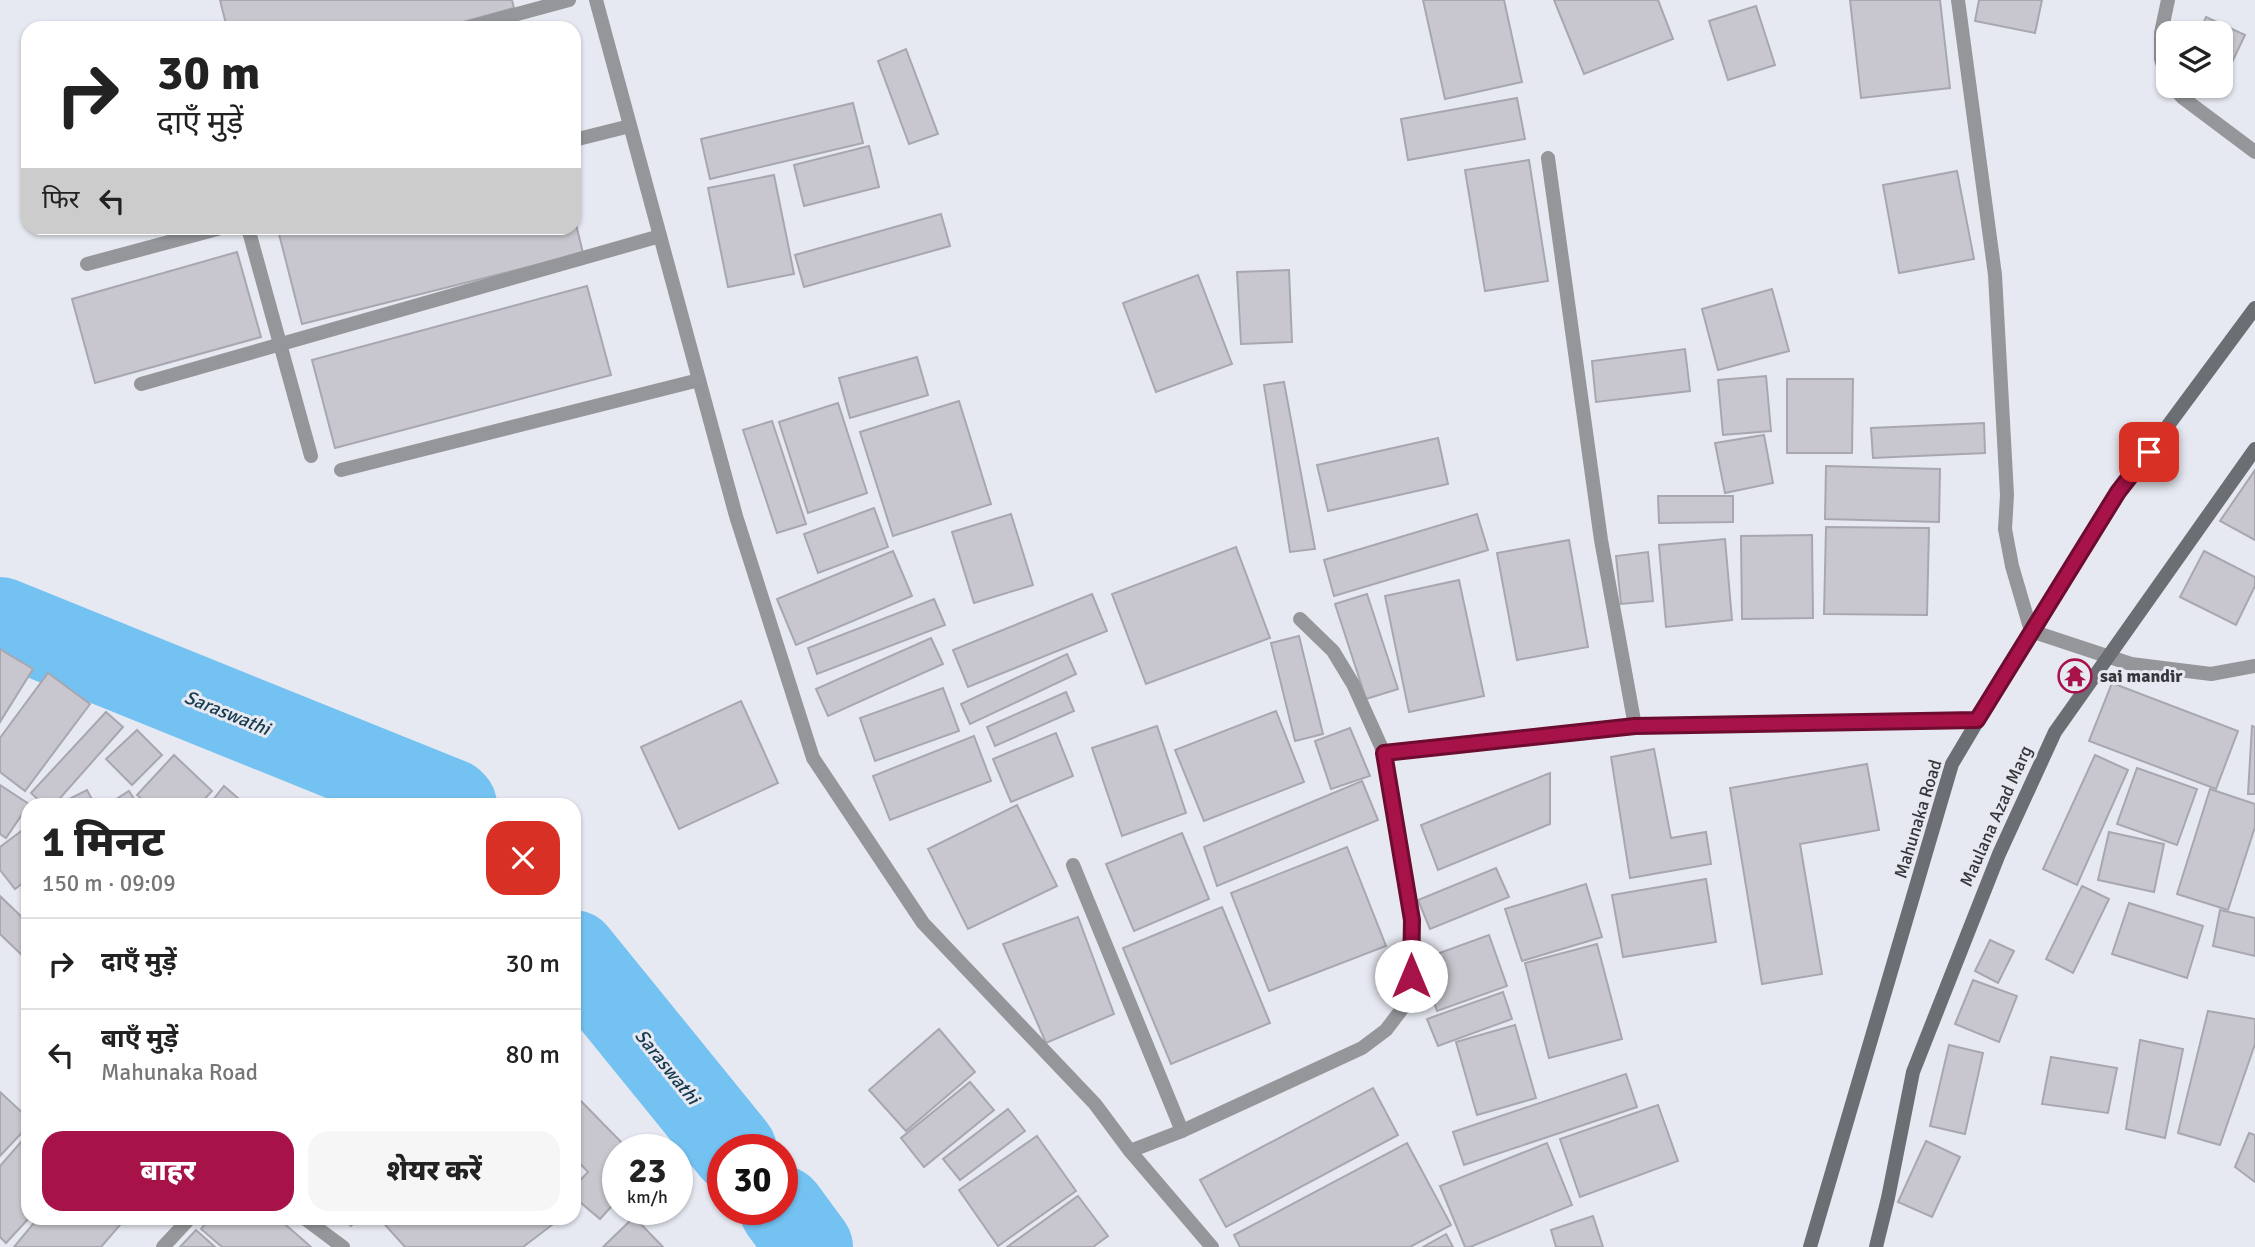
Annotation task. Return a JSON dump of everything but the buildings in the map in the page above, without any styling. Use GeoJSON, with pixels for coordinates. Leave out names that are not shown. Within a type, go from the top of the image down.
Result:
{"type":"FeatureCollection","features":[{"type":"Feature","properties":{"kind":"main road","name":"Mahunaka Road"},"geometry":{"type":"LineString","coordinates":[[1810,1247],[1952,764],[2118,492],[2255,308]]}},
{"type":"Feature","properties":{"kind":"main road","name":"Maulana Azad Marg"},"geometry":{"type":"LineString","coordinates":[[1876,1247],[1913,1072],[1988,879],[2038,766],[2055,732],[2255,449]]}},
{"type":"Feature","properties":{"kind":"street"},"geometry":{"type":"LineString","coordinates":[[492,21],[569,0]]}},
{"type":"Feature","properties":{"kind":"street"},"geometry":{"type":"LineString","coordinates":[[596,0],[736,516],[813,758],[923,923],[1095,1104],[1130,1151],[1212,1247]]}},
{"type":"Feature","properties":{"kind":"street"},"geometry":{"type":"LineString","coordinates":[[1958,0],[1995,275],[2007,495],[2005,529],[2012,566],[2031,631],[2131,664],[2211,674],[2255,666]]}},
{"type":"Feature","properties":{"kind":"street"},"geometry":{"type":"LineString","coordinates":[[2164,21],[2168,0]]}},
{"type":"Feature","properties":{"kind":"street"},"geometry":{"type":"LineString","coordinates":[[2183,98],[2255,152]]}},
{"type":"Feature","properties":{"kind":"street"},"geometry":{"type":"LineString","coordinates":[[581,138],[629,126]]}},
{"type":"Feature","properties":{"kind":"street"},"geometry":{"type":"LineString","coordinates":[[1548,158],[1601,540],[1635,726]]}},
{"type":"Feature","properties":{"kind":"street"},"geometry":{"type":"LineString","coordinates":[[87,264],[195,235]]}},
{"type":"Feature","properties":{"kind":"street"},"geometry":{"type":"LineString","coordinates":[[250,235],[312,456]]}},
{"type":"Feature","properties":{"kind":"street"},"geometry":{"type":"LineString","coordinates":[[141,384],[660,236]]}},
{"type":"Feature","properties":{"kind":"street"},"geometry":{"type":"LineString","coordinates":[[341,470],[699,380]]}},
{"type":"Feature","properties":{"kind":"street"},"geometry":{"type":"LineString","coordinates":[[1130,1151],[1182,1131],[1362,1048],[1386,1030],[1405,1005],[1411,976],[1412,920],[1384,753],[1353,684],[1340,662],[1333,651],[1300,619]]}},
{"type":"Feature","properties":{"kind":"street"},"geometry":{"type":"LineString","coordinates":[[1384,753],[1635,726],[1977,720]]}},
{"type":"Feature","properties":{"kind":"street"},"geometry":{"type":"LineString","coordinates":[[1073,865],[1182,1131]]}},
{"type":"Feature","properties":{"kind":"street"},"geometry":{"type":"LineString","coordinates":[[163,1247],[183,1225]]}},
{"type":"Feature","properties":{"kind":"street"},"geometry":{"type":"LineString","coordinates":[[313,1225],[343,1247]]}},
{"type":"Feature","properties":{"kind":"waterway","name":"Saraswathi"},"geometry":{"type":"LineString","coordinates":[[0,620],[441,798]]}},
{"type":"Feature","properties":{"kind":"waterway","name":"Saraswathi"},"geometry":{"type":"LineString","coordinates":[[581,962],[721,1134]]}},
{"type":"Feature","properties":{"kind":"waterway","name":"Saraswathi"},"geometry":{"type":"LineString","coordinates":[[794,1225],[810,1247]]}},
{"type":"Feature","properties":{"kind":"place","name":"sai mandir"},"geometry":{"type":"Point","coordinates":[2075,676]}},
{"type":"Feature","properties":{"kind":"route"},"geometry":{"type":"LineString","coordinates":[[1411,976],[1412,920],[1384,753],[1635,726],[1977,720],[2118,492],[2149,452]]}}]}
